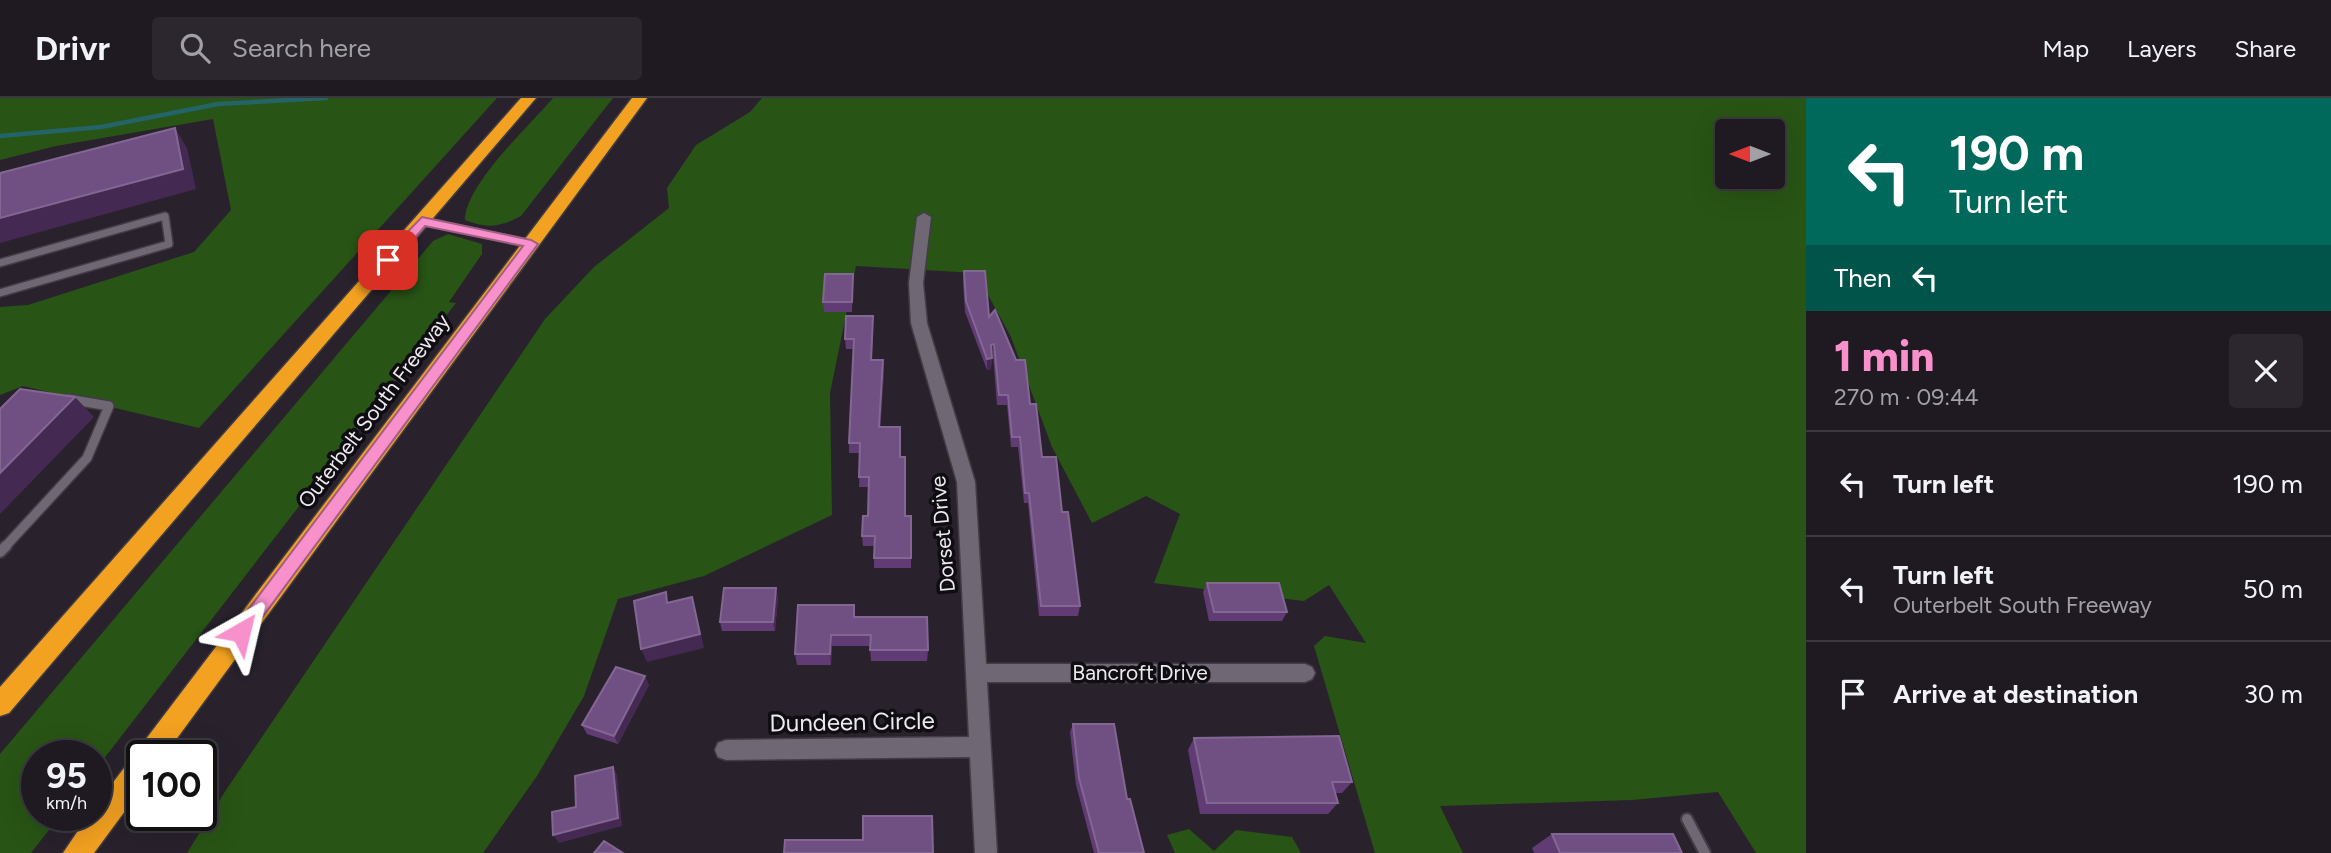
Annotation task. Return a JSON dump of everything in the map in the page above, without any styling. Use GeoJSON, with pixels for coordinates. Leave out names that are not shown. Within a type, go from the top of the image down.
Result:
{"type":"FeatureCollection","features":[{"type":"Feature","properties":{"kind":"highway"},"geometry":{"type":"LineString","coordinates":[[0,705],[529,98]]}},
{"type":"Feature","properties":{"kind":"highway","name":"Outerbelt South Freeway"},"geometry":{"type":"LineString","coordinates":[[161,740],[640,98]]}},
{"type":"Feature","properties":{"kind":"highway"},"geometry":{"type":"LineString","coordinates":[[77,853],[126,787]]}},
{"type":"Feature","properties":{"kind":"street","name":"Dorset Drive"},"geometry":{"type":"LineString","coordinates":[[924,217],[916,283],[919,323],[966,482],[986,853]]}},
{"type":"Feature","properties":{"kind":"street","name":"Bancroft Drive"},"geometry":{"type":"LineString","coordinates":[[976,673],[1305,673]]}},
{"type":"Feature","properties":{"kind":"street","name":"Dundeen Circle"},"geometry":{"type":"LineString","coordinates":[[726,750],[979,747]]}},
{"type":"Feature","properties":{"kind":"lane"},"geometry":{"type":"LineString","coordinates":[[0,263],[165,216],[169,244],[0,293]]}},
{"type":"Feature","properties":{"kind":"lane"},"geometry":{"type":"LineString","coordinates":[[422,221],[531,244]]}},
{"type":"Feature","properties":{"kind":"lane"},"geometry":{"type":"LineString","coordinates":[[0,552],[87,458],[109,406],[61,398]]}},
{"type":"Feature","properties":{"kind":"lane"},"geometry":{"type":"LineString","coordinates":[[1688,819],[1705,853]]}},
{"type":"Feature","properties":{"kind":"green space"},"geometry":{"type":"Polygon","coordinates":[[[0,98],[497,98],[199,428],[23,386],[0,395],[0,307],[28,305],[194,252],[231,210],[213,119],[56,146],[0,160],[0,98]]]}},
{"type":"Feature","properties":{"kind":"green space"},"geometry":{"type":"Polygon","coordinates":[[[553,98],[613,98],[521,216],[493,225],[480,225],[465,220],[468,206],[487,173],[553,98]]]}},
{"type":"Feature","properties":{"kind":"green space"},"geometry":{"type":"Polygon","coordinates":[[[762,98],[1806,98],[1806,853],[1756,853],[1718,792],[1632,800],[1440,806],[1463,853],[1375,853],[1314,646],[1325,636],[1366,643],[1329,585],[1304,601],[1154,583],[1180,514],[1146,496],[1092,523],[1052,447],[1011,337],[976,273],[856,266],[830,393],[832,515],[704,576],[618,599],[584,696],[537,776],[483,853],[187,853],[201,831],[217,831],[217,805],[226,790],[545,319],[594,267],[669,208],[667,188],[696,145],[750,112],[762,98]]]}},
{"type":"Feature","properties":{"kind":"green space"},"geometry":{"type":"Polygon","coordinates":[[[448,234],[482,244],[482,254],[449,302],[456,303],[112,748],[112,740],[21,740],[21,831],[48,831],[31,853],[0,853],[0,754],[433,241],[448,234]]]}},
{"type":"Feature","properties":{"kind":"green space"},"geometry":{"type":"Polygon","coordinates":[[[1189,829],[1214,851],[1236,830],[1292,837],[1301,853],[1175,853],[1167,835],[1189,829]]]}},
{"type":"Feature","properties":{"kind":"building"},"geometry":{"type":"Polygon","coordinates":[[[175,128],[183,169],[0,218],[0,173],[175,128]]]}},
{"type":"Feature","properties":{"kind":"building"},"geometry":{"type":"Polygon","coordinates":[[[964,271],[985,271],[989,317],[995,310],[1016,360],[1025,360],[1030,404],[1036,404],[1042,457],[1056,457],[1062,512],[1068,512],[1080,606],[1041,606],[1020,437],[1012,437],[1008,395],[999,395],[994,344],[991,345],[992,358],[987,359],[966,301],[964,271]]]}},
{"type":"Feature","properties":{"kind":"building"},"geometry":{"type":"Polygon","coordinates":[[[825,274],[853,274],[852,302],[823,302],[825,274]]]}},
{"type":"Feature","properties":{"kind":"building"},"geometry":{"type":"Polygon","coordinates":[[[846,316],[873,316],[871,360],[883,360],[879,427],[900,427],[900,457],[905,457],[905,516],[911,516],[911,558],[874,558],[875,536],[862,536],[863,516],[868,516],[869,477],[859,477],[860,443],[849,443],[854,339],[845,339],[846,316]]]}},
{"type":"Feature","properties":{"kind":"building"},"geometry":{"type":"Polygon","coordinates":[[[20,389],[75,397],[0,473],[0,409],[20,389]]]}},
{"type":"Feature","properties":{"kind":"building"},"geometry":{"type":"Polygon","coordinates":[[[1207,583],[1279,583],[1287,612],[1214,612],[1207,583]]]}},
{"type":"Feature","properties":{"kind":"building"},"geometry":{"type":"Polygon","coordinates":[[[724,588],[776,588],[773,622],[720,622],[724,588]]]}},
{"type":"Feature","properties":{"kind":"building"},"geometry":{"type":"Polygon","coordinates":[[[666,592],[667,603],[692,597],[700,634],[641,649],[634,601],[666,592]]]}},
{"type":"Feature","properties":{"kind":"building"},"geometry":{"type":"Polygon","coordinates":[[[798,605],[854,605],[854,617],[927,617],[928,650],[870,650],[871,635],[831,635],[830,654],[795,654],[798,605]]]}},
{"type":"Feature","properties":{"kind":"building"},"geometry":{"type":"Polygon","coordinates":[[[616,667],[645,676],[614,736],[582,725],[616,667]]]}},
{"type":"Feature","properties":{"kind":"building"},"geometry":{"type":"Polygon","coordinates":[[[1073,724],[1114,724],[1127,799],[1130,799],[1144,853],[1099,853],[1079,778],[1073,724]]]}},
{"type":"Feature","properties":{"kind":"building"},"geometry":{"type":"Polygon","coordinates":[[[1339,736],[1352,782],[1332,782],[1338,803],[1207,803],[1194,738],[1339,736]]]}},
{"type":"Feature","properties":{"kind":"building"},"geometry":{"type":"Polygon","coordinates":[[[613,767],[618,818],[553,835],[552,812],[576,807],[575,776],[613,767]]]}},
{"type":"Feature","properties":{"kind":"building"},"geometry":{"type":"Polygon","coordinates":[[[863,816],[932,816],[933,853],[784,853],[785,840],[863,840],[863,816]]]}},
{"type":"Feature","properties":{"kind":"building"},"geometry":{"type":"Polygon","coordinates":[[[1552,834],[1673,834],[1682,853],[1560,853],[1552,834]]]}},
{"type":"Feature","properties":{"kind":"building"},"geometry":{"type":"Polygon","coordinates":[[[604,841],[623,853],[594,853],[604,841]]]}},
{"type":"Feature","properties":{"kind":"waterway"},"geometry":{"type":"LineString","coordinates":[[0,136],[101,127],[218,104],[326,98]]}},
{"type":"Feature","properties":{"kind":"route"},"geometry":{"type":"LineString","coordinates":[[241,632],[531,244],[422,221],[388,260]]}}]}
